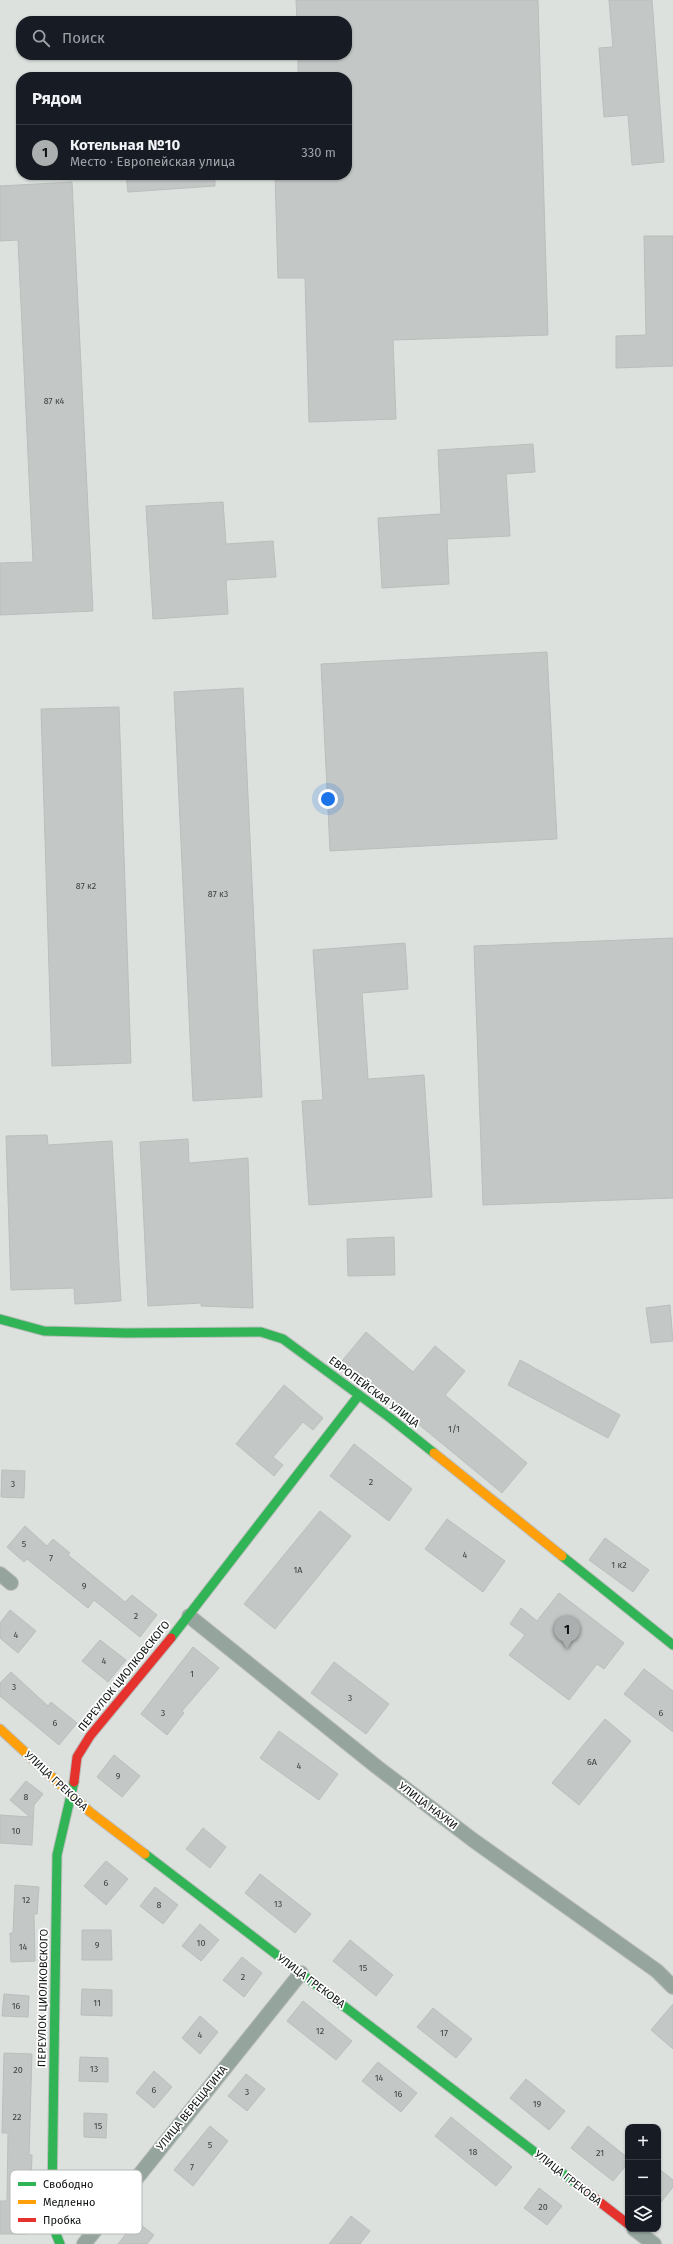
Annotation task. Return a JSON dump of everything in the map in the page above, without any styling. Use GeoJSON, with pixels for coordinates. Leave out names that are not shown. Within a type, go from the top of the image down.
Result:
{"type":"FeatureCollection","features":[{"type":"Feature","properties":{"kind":"street","name":"ЕВРОПЕЙСКАЯ УЛИЦА"},"geometry":{"type":"LineString","coordinates":[[0,1319],[44,1331],[126,1333],[261,1332],[283,1339],[359,1395],[673,1645]]}},
{"type":"Feature","properties":{"kind":"street","name":"ПЕРЕУЛОК ЦИОЛКОВСКОГО"},"geometry":{"type":"LineString","coordinates":[[52,2170],[58,1855],[72,1797],[77,1757],[90,1736],[189,1616],[359,1395]]}},
{"type":"Feature","properties":{"kind":"street"},"geometry":{"type":"LineString","coordinates":[[0,1574],[11,1583]]}},
{"type":"Feature","properties":{"kind":"street","name":"УЛИЦА НАУКИ"},"geometry":{"type":"LineString","coordinates":[[189,1616],[377,1767],[473,1840],[657,1971],[673,1987]]}},
{"type":"Feature","properties":{"kind":"street","name":"УЛИЦА ГРЕКОВА"},"geometry":{"type":"LineString","coordinates":[[0,1729],[72,1797],[625,2222]]}},
{"type":"Feature","properties":{"kind":"street","name":"УЛИЦА ВЕРЕЩАГИНА"},"geometry":{"type":"LineString","coordinates":[[142,2172],[301,1973]]}},
{"type":"Feature","properties":{"kind":"street"},"geometry":{"type":"LineString","coordinates":[[638,2232],[654,2244]]}},
{"type":"Feature","properties":{"kind":"street","name":"ПЕРЕУЛОК ЦИОЛКОВСКОГО"},"geometry":{"type":"LineString","coordinates":[[56,2234],[60,2244]]}},
{"type":"Feature","properties":{"kind":"street","name":"УЛИЦА ВЕРЕЩАГИНА"},"geometry":{"type":"LineString","coordinates":[[84,2244],[92,2234]]}},
{"type":"Feature","properties":{"kind":"building"},"geometry":{"type":"Polygon","coordinates":[[[296,0],[538,0],[548,335],[393,340],[396,419],[309,422],[305,278],[278,278],[275,180],[352,180],[352,72],[298,72],[298,60],[352,60],[352,16],[297,16],[296,0]]]}},
{"type":"Feature","properties":{"kind":"building"},"geometry":{"type":"Polygon","coordinates":[[[609,0],[652,0],[664,162],[632,165],[628,115],[604,117],[599,48],[613,47],[609,0]]]}},
{"type":"Feature","properties":{"kind":"building"},"geometry":{"type":"Polygon","coordinates":[[[127,180],[215,180],[215,186],[128,192],[127,180]]]}},
{"type":"Feature","properties":{"kind":"building"},"geometry":{"type":"Polygon","coordinates":[[[72,182],[93,611],[0,615],[0,563],[33,562],[18,240],[0,241],[0,186],[72,182]]]}},
{"type":"Feature","properties":{"kind":"building"},"geometry":{"type":"Polygon","coordinates":[[[644,236],[673,236],[673,366],[616,368],[616,336],[646,335],[644,236]]]}},
{"type":"Feature","properties":{"kind":"building"},"geometry":{"type":"Polygon","coordinates":[[[533,444],[535,472],[506,474],[510,536],[447,539],[449,584],[382,588],[378,518],[441,514],[438,450],[533,444]]]}},
{"type":"Feature","properties":{"kind":"building"},"geometry":{"type":"Polygon","coordinates":[[[223,502],[226,544],[273,541],[276,577],[226,580],[228,614],[153,619],[146,506],[223,502]]]}},
{"type":"Feature","properties":{"kind":"building"},"geometry":{"type":"Polygon","coordinates":[[[547,652],[557,839],[330,851],[321,664],[547,652]]]}},
{"type":"Feature","properties":{"kind":"building"},"geometry":{"type":"Polygon","coordinates":[[[243,688],[262,1097],[193,1101],[174,692],[243,688]]]}},
{"type":"Feature","properties":{"kind":"building"},"geometry":{"type":"Polygon","coordinates":[[[119,707],[131,1063],[52,1066],[41,709],[119,707]]]}},
{"type":"Feature","properties":{"kind":"building"},"geometry":{"type":"Polygon","coordinates":[[[673,938],[673,1198],[483,1205],[474,946],[673,938]]]}},
{"type":"Feature","properties":{"kind":"building"},"geometry":{"type":"Polygon","coordinates":[[[405,943],[408,989],[362,993],[368,1079],[424,1075],[432,1197],[309,1205],[302,1101],[323,1100],[313,950],[405,943]]]}},
{"type":"Feature","properties":{"kind":"building"},"geometry":{"type":"Polygon","coordinates":[[[47,1135],[48,1145],[112,1141],[121,1301],[75,1304],[74,1288],[11,1290],[6,1136],[47,1135]]]}},
{"type":"Feature","properties":{"kind":"building"},"geometry":{"type":"Polygon","coordinates":[[[188,1139],[189,1163],[248,1158],[253,1308],[201,1306],[201,1303],[148,1306],[140,1142],[188,1139]]]}},
{"type":"Feature","properties":{"kind":"building"},"geometry":{"type":"Polygon","coordinates":[[[394,1237],[395,1275],[348,1276],[347,1239],[394,1237]]]}},
{"type":"Feature","properties":{"kind":"building"},"geometry":{"type":"Polygon","coordinates":[[[670,1305],[673,1341],[651,1343],[646,1308],[670,1305]]]}},
{"type":"Feature","properties":{"kind":"building"},"geometry":{"type":"Polygon","coordinates":[[[366,1332],[413,1372],[435,1346],[465,1371],[445,1395],[527,1463],[502,1493],[342,1361],[366,1332]]]}},
{"type":"Feature","properties":{"kind":"building"},"geometry":{"type":"Polygon","coordinates":[[[520,1360],[620,1415],[608,1438],[508,1385],[520,1360]]]}},
{"type":"Feature","properties":{"kind":"building"},"geometry":{"type":"Polygon","coordinates":[[[284,1385],[323,1418],[313,1430],[303,1422],[273,1457],[283,1465],[274,1476],[236,1444],[284,1385]]]}},
{"type":"Feature","properties":{"kind":"building"},"geometry":{"type":"Polygon","coordinates":[[[354,1444],[412,1489],[389,1521],[330,1476],[354,1444]]]}},
{"type":"Feature","properties":{"kind":"building"},"geometry":{"type":"Polygon","coordinates":[[[2,1470],[25,1471],[24,1498],[1,1497],[2,1470]]]}},
{"type":"Feature","properties":{"kind":"building"},"geometry":{"type":"Polygon","coordinates":[[[320,1511],[351,1536],[275,1629],[244,1604],[320,1511]]]}},
{"type":"Feature","properties":{"kind":"building"},"geometry":{"type":"Polygon","coordinates":[[[447,1519],[505,1561],[483,1592],[425,1549],[447,1519]]]}},
{"type":"Feature","properties":{"kind":"building"},"geometry":{"type":"Polygon","coordinates":[[[25,1526],[47,1546],[53,1539],[70,1553],[68,1555],[125,1602],[132,1595],[157,1615],[140,1637],[94,1600],[88,1608],[27,1559],[24,1562],[7,1547],[25,1526]]]}},
{"type":"Feature","properties":{"kind":"building"},"geometry":{"type":"Polygon","coordinates":[[[605,1538],[649,1570],[633,1592],[589,1560],[605,1538]]]}},
{"type":"Feature","properties":{"kind":"building"},"geometry":{"type":"Polygon","coordinates":[[[559,1593],[624,1643],[604,1669],[597,1664],[569,1700],[509,1655],[525,1635],[510,1624],[521,1608],[537,1621],[559,1593]]]}},
{"type":"Feature","properties":{"kind":"building"},"geometry":{"type":"Polygon","coordinates":[[[10,1610],[36,1631],[18,1653],[0,1638],[0,1623],[10,1610]]]}},
{"type":"Feature","properties":{"kind":"building"},"geometry":{"type":"Polygon","coordinates":[[[100,1640],[126,1660],[108,1682],[82,1661],[100,1640]]]}},
{"type":"Feature","properties":{"kind":"building"},"geometry":{"type":"Polygon","coordinates":[[[193,1647],[219,1668],[182,1711],[184,1713],[167,1735],[141,1714],[193,1647]]]}},
{"type":"Feature","properties":{"kind":"building"},"geometry":{"type":"Polygon","coordinates":[[[334,1662],[389,1704],[366,1734],[311,1693],[334,1662]]]}},
{"type":"Feature","properties":{"kind":"building"},"geometry":{"type":"Polygon","coordinates":[[[644,1669],[673,1691],[673,1732],[624,1694],[644,1669]]]}},
{"type":"Feature","properties":{"kind":"building"},"geometry":{"type":"Polygon","coordinates":[[[11,1672],[48,1706],[51,1702],[77,1723],[59,1745],[0,1696],[0,1683],[11,1672]]]}},
{"type":"Feature","properties":{"kind":"building"},"geometry":{"type":"Polygon","coordinates":[[[605,1719],[631,1741],[579,1805],[552,1783],[605,1719]]]}},
{"type":"Feature","properties":{"kind":"building"},"geometry":{"type":"Polygon","coordinates":[[[279,1731],[338,1774],[319,1800],[260,1758],[279,1731]]]}},
{"type":"Feature","properties":{"kind":"building"},"geometry":{"type":"Polygon","coordinates":[[[114,1755],[140,1776],[122,1797],[97,1777],[114,1755]]]}},
{"type":"Feature","properties":{"kind":"building"},"geometry":{"type":"Polygon","coordinates":[[[26,1781],[43,1794],[34,1805],[32,1845],[0,1843],[0,1815],[30,1817],[10,1800],[26,1781]]]}},
{"type":"Feature","properties":{"kind":"building"},"geometry":{"type":"Polygon","coordinates":[[[203,1828],[226,1847],[210,1868],[186,1849],[203,1828]]]}},
{"type":"Feature","properties":{"kind":"building"},"geometry":{"type":"Polygon","coordinates":[[[106,1861],[128,1879],[106,1905],[84,1886],[106,1861]]]}},
{"type":"Feature","properties":{"kind":"building"},"geometry":{"type":"Polygon","coordinates":[[[260,1874],[311,1914],[295,1933],[245,1893],[260,1874]]]}},
{"type":"Feature","properties":{"kind":"building"},"geometry":{"type":"Polygon","coordinates":[[[15,1885],[39,1887],[37,1914],[34,1914],[35,1961],[11,1962],[10,1933],[13,1933],[15,1885]]]}},
{"type":"Feature","properties":{"kind":"building"},"geometry":{"type":"Polygon","coordinates":[[[155,1887],[178,1905],[163,1924],[140,1906],[155,1887]]]}},
{"type":"Feature","properties":{"kind":"building"},"geometry":{"type":"Polygon","coordinates":[[[200,1924],[219,1940],[201,1961],[182,1946],[200,1924]]]}},
{"type":"Feature","properties":{"kind":"building"},"geometry":{"type":"Polygon","coordinates":[[[82,1930],[111,1930],[112,1960],[82,1960],[82,1930]]]}},
{"type":"Feature","properties":{"kind":"building"},"geometry":{"type":"Polygon","coordinates":[[[350,1940],[393,1975],[376,1996],[333,1961],[350,1940]]]}},
{"type":"Feature","properties":{"kind":"building"},"geometry":{"type":"Polygon","coordinates":[[[242,1957],[262,1973],[244,1997],[223,1980],[242,1957]]]}},
{"type":"Feature","properties":{"kind":"building"},"geometry":{"type":"Polygon","coordinates":[[[82,1989],[112,1990],[112,2016],[81,2015],[82,1989]]]}},
{"type":"Feature","properties":{"kind":"building"},"geometry":{"type":"Polygon","coordinates":[[[4,1994],[29,1996],[28,2017],[2,2016],[4,1994]]]}},
{"type":"Feature","properties":{"kind":"building"},"geometry":{"type":"Polygon","coordinates":[[[303,2001],[352,2041],[336,2060],[287,2021],[303,2001]]]}},
{"type":"Feature","properties":{"kind":"building"},"geometry":{"type":"Polygon","coordinates":[[[673,2004],[673,2049],[651,2030],[673,2004]]]}},
{"type":"Feature","properties":{"kind":"building"},"geometry":{"type":"Polygon","coordinates":[[[433,2008],[472,2039],[456,2058],[417,2027],[433,2008]]]}},
{"type":"Feature","properties":{"kind":"building"},"geometry":{"type":"Polygon","coordinates":[[[200,2016],[218,2032],[200,2054],[182,2038],[200,2016]]]}},
{"type":"Feature","properties":{"kind":"building"},"geometry":{"type":"Polygon","coordinates":[[[4,2053],[32,2054],[29,2155],[32,2155],[31,2170],[10,2170],[10,2234],[0,2234],[0,2201],[7,2201],[8,2133],[2,2133],[4,2053]]]}},
{"type":"Feature","properties":{"kind":"building"},"geometry":{"type":"Polygon","coordinates":[[[80,2057],[108,2058],[108,2082],[79,2081],[80,2057]]]}},
{"type":"Feature","properties":{"kind":"building"},"geometry":{"type":"Polygon","coordinates":[[[378,2062],[417,2093],[401,2112],[362,2081],[378,2062]]]}},
{"type":"Feature","properties":{"kind":"building"},"geometry":{"type":"Polygon","coordinates":[[[154,2071],[172,2087],[154,2108],[136,2093],[154,2071]]]}},
{"type":"Feature","properties":{"kind":"building"},"geometry":{"type":"Polygon","coordinates":[[[246,2074],[265,2089],[247,2111],[228,2096],[246,2074]]]}},
{"type":"Feature","properties":{"kind":"building"},"geometry":{"type":"Polygon","coordinates":[[[526,2079],[565,2111],[549,2130],[510,2098],[526,2079]]]}},
{"type":"Feature","properties":{"kind":"building"},"geometry":{"type":"Polygon","coordinates":[[[84,2113],[107,2114],[106,2138],[84,2137],[84,2113]]]}},
{"type":"Feature","properties":{"kind":"building"},"geometry":{"type":"Polygon","coordinates":[[[451,2117],[512,2167],[496,2186],[435,2136],[451,2117]]]}},
{"type":"Feature","properties":{"kind":"building"},"geometry":{"type":"Polygon","coordinates":[[[210,2126],[228,2141],[193,2186],[174,2170],[210,2126]]]}},
{"type":"Feature","properties":{"kind":"building"},"geometry":{"type":"Polygon","coordinates":[[[588,2126],[625,2156],[625,2167],[613,2181],[571,2148],[588,2126]]]}},
{"type":"Feature","properties":{"kind":"building"},"geometry":{"type":"Polygon","coordinates":[[[661,2170],[673,2180],[673,2187],[661,2202],[661,2170]]]}},
{"type":"Feature","properties":{"kind":"building"},"geometry":{"type":"Polygon","coordinates":[[[539,2188],[562,2206],[547,2225],[524,2208],[539,2188]]]}},
{"type":"Feature","properties":{"kind":"building"},"geometry":{"type":"Polygon","coordinates":[[[351,2216],[370,2231],[360,2244],[329,2244],[351,2216]]]}},
{"type":"Feature","properties":{"kind":"building"},"geometry":{"type":"Polygon","coordinates":[[[142,2226],[154,2235],[147,2244],[118,2244],[126,2234],[142,2234],[142,2226]]]}},
{"type":"Feature","properties":{"kind":"traffic: fast"},"geometry":{"type":"LineString","coordinates":[[0,1319],[44,1331],[126,1333],[261,1332],[283,1339],[389,1417],[434,1453]]}},
{"type":"Feature","properties":{"kind":"traffic: fast"},"geometry":{"type":"LineString","coordinates":[[171,1638],[359,1395]]}},
{"type":"Feature","properties":{"kind":"traffic: fast"},"geometry":{"type":"LineString","coordinates":[[562,1556],[673,1645]]}},
{"type":"Feature","properties":{"kind":"traffic: fast"},"geometry":{"type":"LineString","coordinates":[[52,2170],[57,1855],[74,1782]]}},
{"type":"Feature","properties":{"kind":"traffic: fast"},"geometry":{"type":"LineString","coordinates":[[145,1854],[579,2186]]}},
{"type":"Feature","properties":{"kind":"traffic: fast"},"geometry":{"type":"LineString","coordinates":[[56,2234],[60,2244]]}},
{"type":"Feature","properties":{"kind":"traffic: slow"},"geometry":{"type":"LineString","coordinates":[[434,1453],[562,1556]]}},
{"type":"Feature","properties":{"kind":"traffic: slow"},"geometry":{"type":"LineString","coordinates":[[0,1729],[90,1812],[145,1854]]}},
{"type":"Feature","properties":{"kind":"traffic: jam"},"geometry":{"type":"LineString","coordinates":[[74,1782],[77,1757],[90,1736],[171,1638]]}},
{"type":"Feature","properties":{"kind":"traffic: jam"},"geometry":{"type":"LineString","coordinates":[[579,2186],[625,2222]]}},
{"type":"Feature","properties":{"kind":"place","name":"Котельная №10"},"geometry":{"type":"Point","coordinates":[567,1649]}}]}
